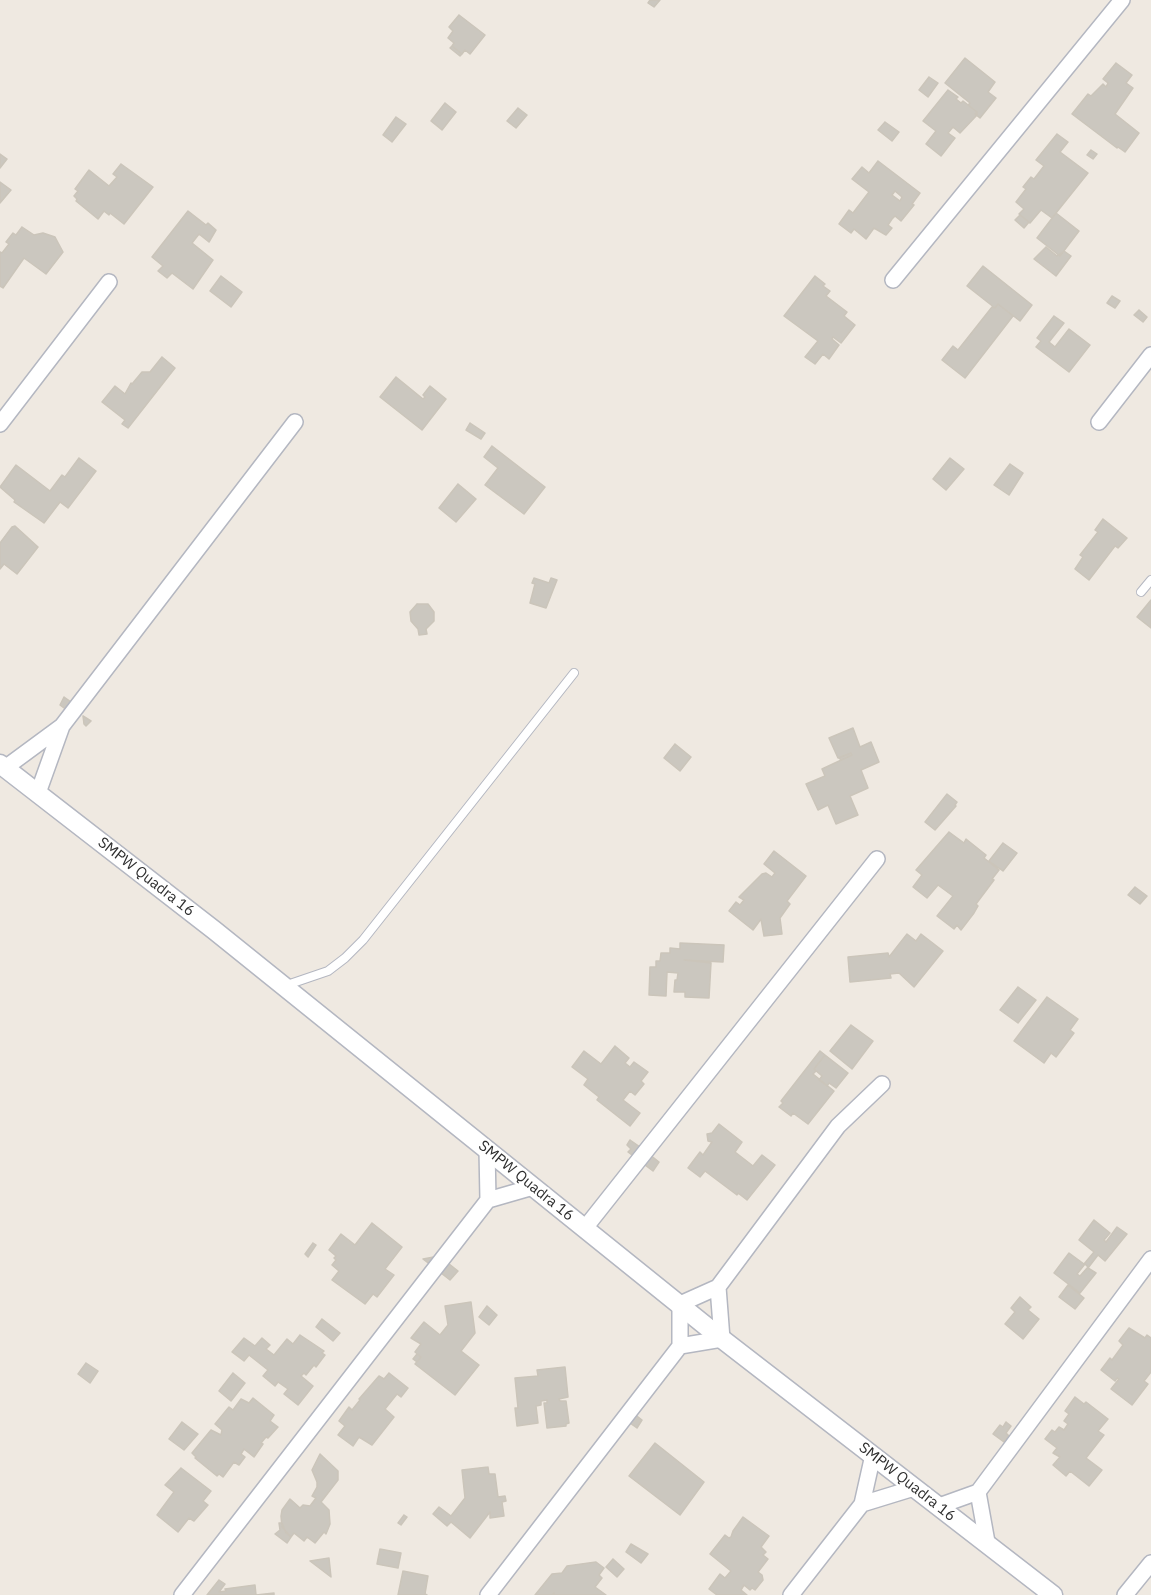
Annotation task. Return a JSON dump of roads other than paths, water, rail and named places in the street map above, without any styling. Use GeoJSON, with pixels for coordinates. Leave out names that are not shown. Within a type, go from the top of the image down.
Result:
{"type":"FeatureCollection","features":[{"type":"Feature","properties":{"kind":"street"},"geometry":{"type":"LineString","coordinates":[[893,280],[1122,0]]}},
{"type":"Feature","properties":{"kind":"street"},"geometry":{"type":"LineString","coordinates":[[0,424],[109,282]]}},
{"type":"Feature","properties":{"kind":"street"},"geometry":{"type":"LineString","coordinates":[[1099,423],[1151,355]]}},
{"type":"Feature","properties":{"kind":"street"},"geometry":{"type":"LineString","coordinates":[[38,793],[62,726],[295,422]]}},
{"type":"Feature","properties":{"kind":"street"},"geometry":{"type":"LineString","coordinates":[[2,766],[62,726]]}},
{"type":"Feature","properties":{"kind":"street","name":"SMPW Quadra 16"},"geometry":{"type":"LineString","coordinates":[[2,766],[283,986],[722,1339],[1053,1595]]}},
{"type":"Feature","properties":{"kind":"street"},"geometry":{"type":"LineString","coordinates":[[585,1228],[878,859]]}},
{"type":"Feature","properties":{"kind":"street"},"geometry":{"type":"LineString","coordinates":[[488,1595],[680,1346],[680,1304],[718,1287],[838,1126],[882,1084]]}},
{"type":"Feature","properties":{"kind":"street"},"geometry":{"type":"LineString","coordinates":[[487,1149],[488,1200]]}},
{"type":"Feature","properties":{"kind":"street"},"geometry":{"type":"LineString","coordinates":[[182,1595],[488,1200],[533,1186]]}},
{"type":"Feature","properties":{"kind":"street"},"geometry":{"type":"LineString","coordinates":[[939,1506],[978,1492],[1151,1259]]}},
{"type":"Feature","properties":{"kind":"street"},"geometry":{"type":"LineString","coordinates":[[680,1346],[722,1339],[718,1287]]}},
{"type":"Feature","properties":{"kind":"street"},"geometry":{"type":"LineString","coordinates":[[791,1595],[862,1504],[873,1455]]}},
{"type":"Feature","properties":{"kind":"street"},"geometry":{"type":"LineString","coordinates":[[862,1504],[914,1488]]}},
{"type":"Feature","properties":{"kind":"street"},"geometry":{"type":"LineString","coordinates":[[978,1492],[987,1542]]}},
{"type":"Feature","properties":{"kind":"street"},"geometry":{"type":"LineString","coordinates":[[1125,1595],[1151,1563]]}},
{"type":"Feature","properties":{"kind":"lane"},"geometry":{"type":"LineString","coordinates":[[1141,592],[1151,580]]}},
{"type":"Feature","properties":{"kind":"lane"},"geometry":{"type":"LineString","coordinates":[[283,986],[328,971],[363,940],[574,673]]}}]}
